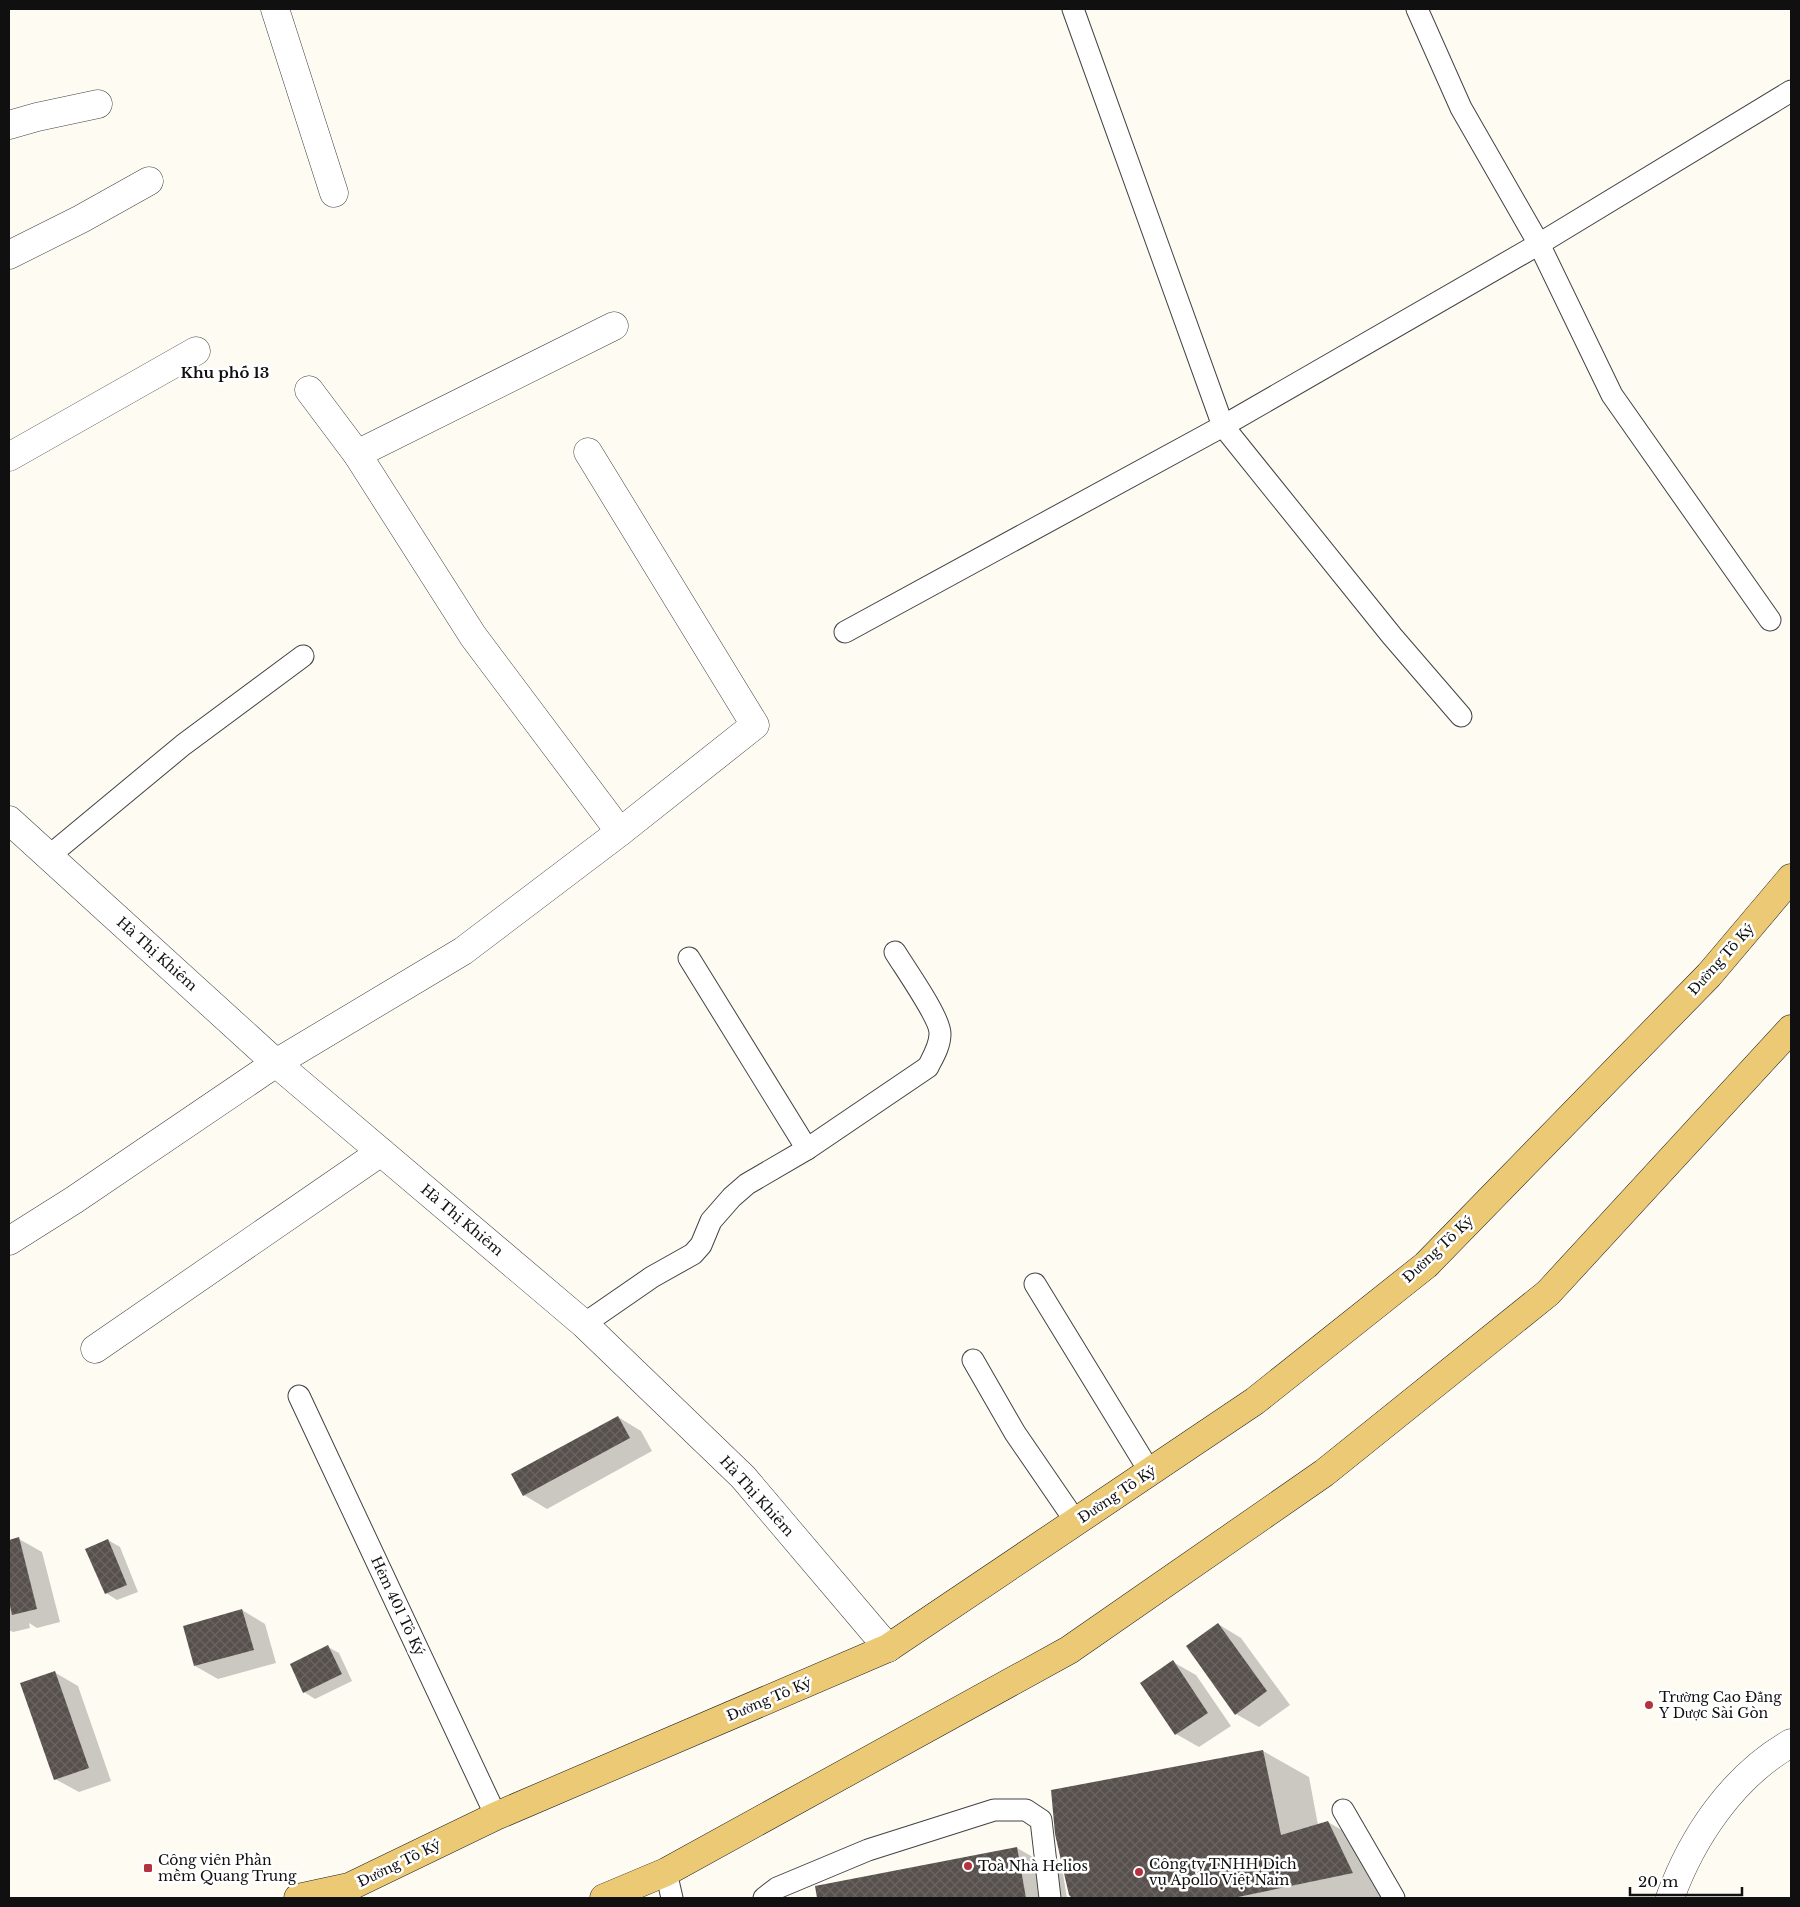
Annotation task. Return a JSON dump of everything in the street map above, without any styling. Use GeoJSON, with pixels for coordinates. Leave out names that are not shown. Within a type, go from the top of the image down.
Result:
{"type":"FeatureCollection","features":[{"type":"Feature","properties":{"kind":"main road","name":"Đường Tô Ký"},"geometry":{"type":"LineString","coordinates":[[298,1898],[349,1887],[496,1816],[888,1648],[1255,1401],[1426,1265],[1709,975],[1791,878]]}},
{"type":"Feature","properties":{"kind":"main road"},"geometry":{"type":"LineString","coordinates":[[604,1898],[666,1872],[1069,1650],[1324,1473],[1548,1293],[1791,1029]]}},
{"type":"Feature","properties":{"kind":"street"},"geometry":{"type":"LineString","coordinates":[[275,9],[334,193]]}},
{"type":"Feature","properties":{"kind":"street"},"geometry":{"type":"LineString","coordinates":[[9,125],[98,104]]}},
{"type":"Feature","properties":{"kind":"street"},"geometry":{"type":"LineString","coordinates":[[9,255],[81,219],[150,180]]}},
{"type":"Feature","properties":{"kind":"street"},"geometry":{"type":"LineString","coordinates":[[357,454],[614,326]]}},
{"type":"Feature","properties":{"kind":"street"},"geometry":{"type":"LineString","coordinates":[[9,457],[196,351]]}},
{"type":"Feature","properties":{"kind":"street"},"geometry":{"type":"LineString","coordinates":[[309,390],[357,454],[474,636],[620,832]]}},
{"type":"Feature","properties":{"kind":"street"},"geometry":{"type":"LineString","coordinates":[[9,1241],[74,1200],[276,1063],[463,951],[620,832],[755,725],[588,452]]}},
{"type":"Feature","properties":{"kind":"street","name":"Hà Thị Khiêm"},"geometry":{"type":"LineString","coordinates":[[9,820],[276,1063],[584,1324],[743,1476],[888,1648]]}},
{"type":"Feature","properties":{"kind":"street"},"geometry":{"type":"LineString","coordinates":[[95,1349],[381,1152]]}},
{"type":"Feature","properties":{"kind":"street"},"geometry":{"type":"LineString","coordinates":[[1670,1898],[1678,1874],[1715,1812],[1762,1763],[1791,1743]]}},
{"type":"Feature","properties":{"kind":"lane"},"geometry":{"type":"LineString","coordinates":[[1073,9],[1222,426],[1392,636],[1461,716]]}},
{"type":"Feature","properties":{"kind":"lane"},"geometry":{"type":"LineString","coordinates":[[1417,9],[1461,108],[1539,244],[1612,395],[1770,620]]}},
{"type":"Feature","properties":{"kind":"lane"},"geometry":{"type":"LineString","coordinates":[[845,632],[1222,426],[1539,244],[1791,91]]}},
{"type":"Feature","properties":{"kind":"lane"},"geometry":{"type":"LineString","coordinates":[[49,856],[183,745],[303,656]]}},
{"type":"Feature","properties":{"kind":"lane"},"geometry":{"type":"LineString","coordinates":[[584,1324],[652,1277],[693,1254],[701,1245],[711,1221],[732,1197],[747,1184],[807,1148],[928,1067],[937,1050],[941,1033],[934,1017],[895,952]]}},
{"type":"Feature","properties":{"kind":"lane"},"geometry":{"type":"LineString","coordinates":[[689,958],[807,1148]]}},
{"type":"Feature","properties":{"kind":"lane"},"geometry":{"type":"LineString","coordinates":[[1035,1284],[1150,1472]]}},
{"type":"Feature","properties":{"kind":"lane"},"geometry":{"type":"LineString","coordinates":[[973,1360],[1015,1433],[1076,1522]]}},
{"type":"Feature","properties":{"kind":"lane","name":"Hẻm 401 Tô Ký"},"geometry":{"type":"LineString","coordinates":[[299,1396],[496,1816]]}},
{"type":"Feature","properties":{"kind":"lane"},"geometry":{"type":"LineString","coordinates":[[764,1898],[777,1888],[868,1850],[994,1810],[1011,1809],[1026,1810],[1040,1820],[1050,1898]]}},
{"type":"Feature","properties":{"kind":"lane"},"geometry":{"type":"LineString","coordinates":[[1342,1810],[1394,1898]]}},
{"type":"Feature","properties":{"kind":"lane"},"geometry":{"type":"LineString","coordinates":[[666,1872],[672,1898]]}},
{"type":"Feature","properties":{"kind":"building"},"geometry":{"type":"Polygon","coordinates":[[[618,1416],[630,1438],[523,1496],[511,1474],[618,1416]]]}},
{"type":"Feature","properties":{"kind":"building"},"geometry":{"type":"Polygon","coordinates":[[[19,1537],[37,1609],[12,1615],[9,1601],[9,1540],[19,1537]]]}},
{"type":"Feature","properties":{"kind":"building"},"geometry":{"type":"Polygon","coordinates":[[[108,1539],[127,1585],[105,1594],[85,1549],[108,1539]]]}},
{"type":"Feature","properties":{"kind":"building"},"geometry":{"type":"Polygon","coordinates":[[[242,1609],[254,1650],[194,1666],[183,1626],[242,1609]]]}},
{"type":"Feature","properties":{"kind":"building"},"geometry":{"type":"Polygon","coordinates":[[[1218,1623],[1267,1691],[1235,1715],[1186,1646],[1218,1623]]]}},
{"type":"Feature","properties":{"kind":"building"},"geometry":{"type":"Polygon","coordinates":[[[328,1645],[342,1674],[303,1693],[290,1664],[328,1645]]]}},
{"type":"Feature","properties":{"kind":"building"},"geometry":{"type":"Polygon","coordinates":[[[1173,1660],[1208,1713],[1175,1735],[1140,1683],[1173,1660]]]}},
{"type":"Feature","properties":{"kind":"building"},"geometry":{"type":"Polygon","coordinates":[[[55,1671],[89,1768],[54,1780],[20,1683],[55,1671]]]}},
{"type":"Feature","properties":{"kind":"building"},"geometry":{"type":"Polygon","coordinates":[[[1263,1750],[1281,1835],[1328,1821],[1353,1873],[1233,1898],[1072,1898],[1069,1895],[1055,1834],[1051,1790],[1263,1750]]]}},
{"type":"Feature","properties":{"kind":"building","name":"Toà Nhà Helios"},"geometry":{"type":"Polygon","coordinates":[[[1017,1847],[1026,1898],[817,1898],[815,1886],[1017,1847]]]}},
{"type":"Feature","properties":{"kind":"place","name":"Trường Cao Đẳng Y Dược Sài Gòn"},"geometry":{"type":"Point","coordinates":[1649,1705]}},
{"type":"Feature","properties":{"kind":"place","name":"Toà Nhà Helios"},"geometry":{"type":"Point","coordinates":[968,1866]}},
{"type":"Feature","properties":{"kind":"place","name":"Công viên Phần mềm Quang Trung"},"geometry":{"type":"Point","coordinates":[148,1868]}},
{"type":"Feature","properties":{"kind":"place","name":"Công ty TNHH Dịch vụ Apollo Việt Nam"},"geometry":{"type":"Point","coordinates":[1139,1872]}},
{"type":"Feature","properties":{"kind":"district","name":"Khu phố 13"},"geometry":{"type":"Point","coordinates":[225,372]}}]}
